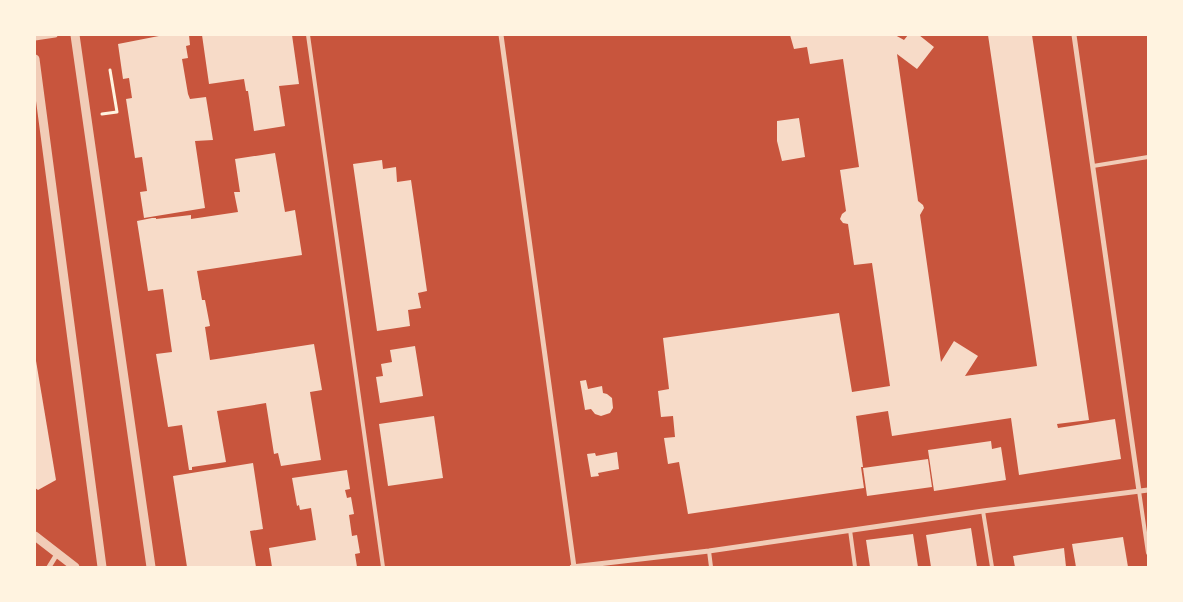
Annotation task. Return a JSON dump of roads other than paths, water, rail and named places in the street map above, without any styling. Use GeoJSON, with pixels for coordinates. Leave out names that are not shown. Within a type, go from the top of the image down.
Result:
{"type":"FeatureCollection","features":[{"type":"Feature","properties":{"kind":"street"},"geometry":{"type":"LineString","coordinates":[[35,38],[55,35]]}},
{"type":"Feature","properties":{"kind":"street"},"geometry":{"type":"LineString","coordinates":[[75,35],[151,567]]}},
{"type":"Feature","properties":{"kind":"street"},"geometry":{"type":"LineString","coordinates":[[501,35],[573,567],[709,552],[984,511],[1148,490]]}},
{"type":"Feature","properties":{"kind":"street"},"geometry":{"type":"LineString","coordinates":[[1074,35],[1138,492]]}},
{"type":"Feature","properties":{"kind":"street"},"geometry":{"type":"LineString","coordinates":[[35,60],[102,567]]}},
{"type":"Feature","properties":{"kind":"street"},"geometry":{"type":"LineString","coordinates":[[35,536],[76,567]]}},
{"type":"Feature","properties":{"kind":"street"},"geometry":{"type":"LineString","coordinates":[[49,567],[57,554]]}},
{"type":"Feature","properties":{"kind":"lane"},"geometry":{"type":"LineString","coordinates":[[308,35],[383,567]]}},
{"type":"Feature","properties":{"kind":"lane"},"geometry":{"type":"LineString","coordinates":[[1093,166],[1148,157]]}},
{"type":"Feature","properties":{"kind":"lane"},"geometry":{"type":"LineString","coordinates":[[1138,492],[1148,553]]}},
{"type":"Feature","properties":{"kind":"lane"},"geometry":{"type":"LineString","coordinates":[[984,511],[992,567]]}},
{"type":"Feature","properties":{"kind":"lane"},"geometry":{"type":"LineString","coordinates":[[850,530],[855,567]]}},
{"type":"Feature","properties":{"kind":"lane"},"geometry":{"type":"LineString","coordinates":[[709,552],[711,567]]}}]}
